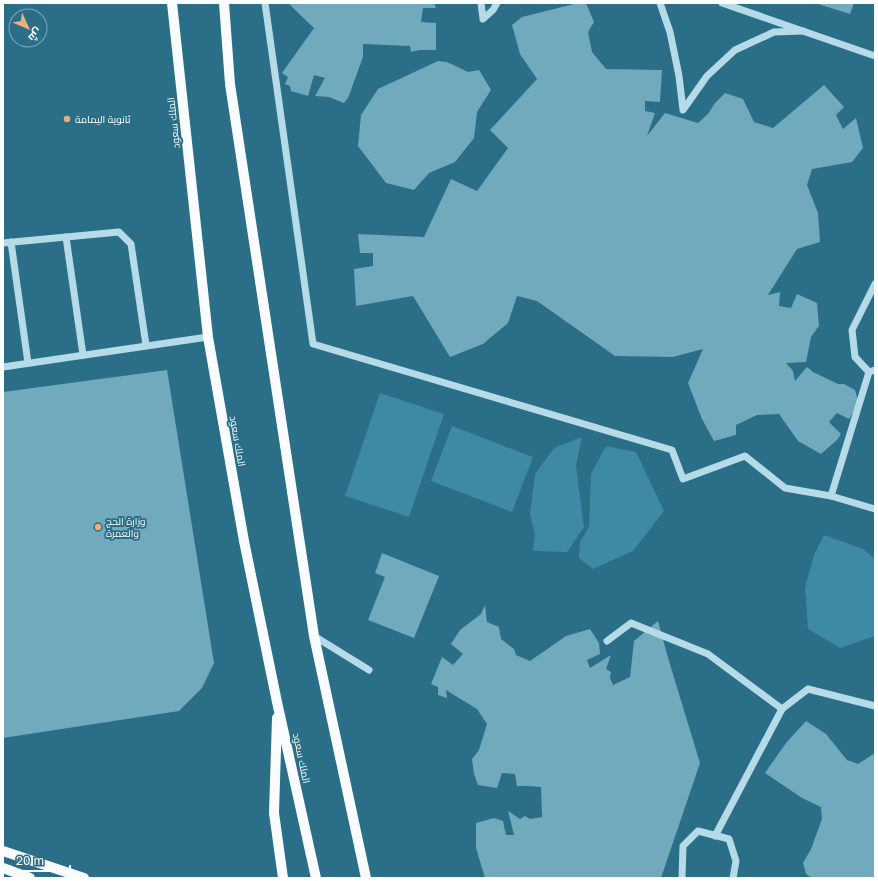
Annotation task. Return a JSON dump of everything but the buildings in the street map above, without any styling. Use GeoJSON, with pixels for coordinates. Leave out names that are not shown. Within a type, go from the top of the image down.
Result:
{"type":"FeatureCollection","features":[{"type":"Feature","properties":{"kind":"main road","name":"الملك سعود"},"geometry":{"type":"LineString","coordinates":[[172,3],[208,337],[244,541],[277,702],[316,878]]}},
{"type":"Feature","properties":{"kind":"main road"},"geometry":{"type":"LineString","coordinates":[[224,3],[230,84],[314,636],[366,878]]}},
{"type":"Feature","properties":{"kind":"main road"},"geometry":{"type":"LineString","coordinates":[[277,702],[274,813],[283,878]]}},
{"type":"Feature","properties":{"kind":"main road"},"geometry":{"type":"LineString","coordinates":[[3,851],[84,878]]}},
{"type":"Feature","properties":{"kind":"main road"},"geometry":{"type":"LineString","coordinates":[[3,868],[30,878]]}},
{"type":"Feature","properties":{"kind":"street"},"geometry":{"type":"LineString","coordinates":[[265,3],[313,344],[672,450],[683,479],[745,456],[786,488],[831,496],[875,509]]}},
{"type":"Feature","properties":{"kind":"street"},"geometry":{"type":"LineString","coordinates":[[480,3],[483,20],[493,10],[497,3]]}},
{"type":"Feature","properties":{"kind":"street"},"geometry":{"type":"LineString","coordinates":[[660,3],[670,32],[679,76],[683,110],[707,76],[735,50],[774,32],[803,31]]}},
{"type":"Feature","properties":{"kind":"street"},"geometry":{"type":"LineString","coordinates":[[722,3],[875,56]]}},
{"type":"Feature","properties":{"kind":"street"},"geometry":{"type":"LineString","coordinates":[[859,50],[875,61]]}},
{"type":"Feature","properties":{"kind":"street"},"geometry":{"type":"LineString","coordinates":[[3,243],[119,232],[131,244],[146,345]]}},
{"type":"Feature","properties":{"kind":"street"},"geometry":{"type":"LineString","coordinates":[[66,237],[83,355]]}},
{"type":"Feature","properties":{"kind":"street"},"geometry":{"type":"LineString","coordinates":[[11,242],[28,363]]}},
{"type":"Feature","properties":{"kind":"street"},"geometry":{"type":"LineString","coordinates":[[831,496],[872,371],[855,357],[852,330],[875,284]]}},
{"type":"Feature","properties":{"kind":"street"},"geometry":{"type":"LineString","coordinates":[[3,367],[208,337]]}},
{"type":"Feature","properties":{"kind":"street"},"geometry":{"type":"LineString","coordinates":[[607,641],[631,623],[708,654],[782,709]]}},
{"type":"Feature","properties":{"kind":"street"},"geometry":{"type":"LineString","coordinates":[[314,636],[369,670]]}},
{"type":"Feature","properties":{"kind":"street"},"geometry":{"type":"LineString","coordinates":[[715,836],[782,709],[808,690],[875,706]]}},
{"type":"Feature","properties":{"kind":"street"},"geometry":{"type":"LineString","coordinates":[[682,878],[683,846],[698,831],[729,839],[736,861],[733,878]]}},
{"type":"Feature","properties":{"kind":"shaded area"},"geometry":{"type":"Polygon","coordinates":[[[380,393],[444,414],[409,517],[345,496],[380,393]]]}},
{"type":"Feature","properties":{"kind":"shaded area"},"geometry":{"type":"Polygon","coordinates":[[[452,426],[533,457],[512,512],[431,481],[452,426]]]}},
{"type":"Feature","properties":{"kind":"shaded area"},"geometry":{"type":"Polygon","coordinates":[[[582,437],[576,466],[584,527],[567,552],[533,551],[535,534],[530,514],[535,474],[554,448],[582,437]]]}},
{"type":"Feature","properties":{"kind":"shaded area"},"geometry":{"type":"Polygon","coordinates":[[[606,446],[636,452],[664,511],[633,551],[593,569],[579,558],[580,542],[589,527],[591,474],[606,446]]]}},
{"type":"Feature","properties":{"kind":"shaded area"},"geometry":{"type":"Polygon","coordinates":[[[824,535],[863,549],[875,559],[875,636],[840,648],[808,629],[805,588],[814,555],[824,535]]]}},
{"type":"Feature","properties":{"kind":"place","name":"ثانوية اليمامة"},"geometry":{"type":"Point","coordinates":[67,119]}},
{"type":"Feature","properties":{"kind":"place","name":"وزارة الحج والعمرة"},"geometry":{"type":"Point","coordinates":[98,527]}}]}
